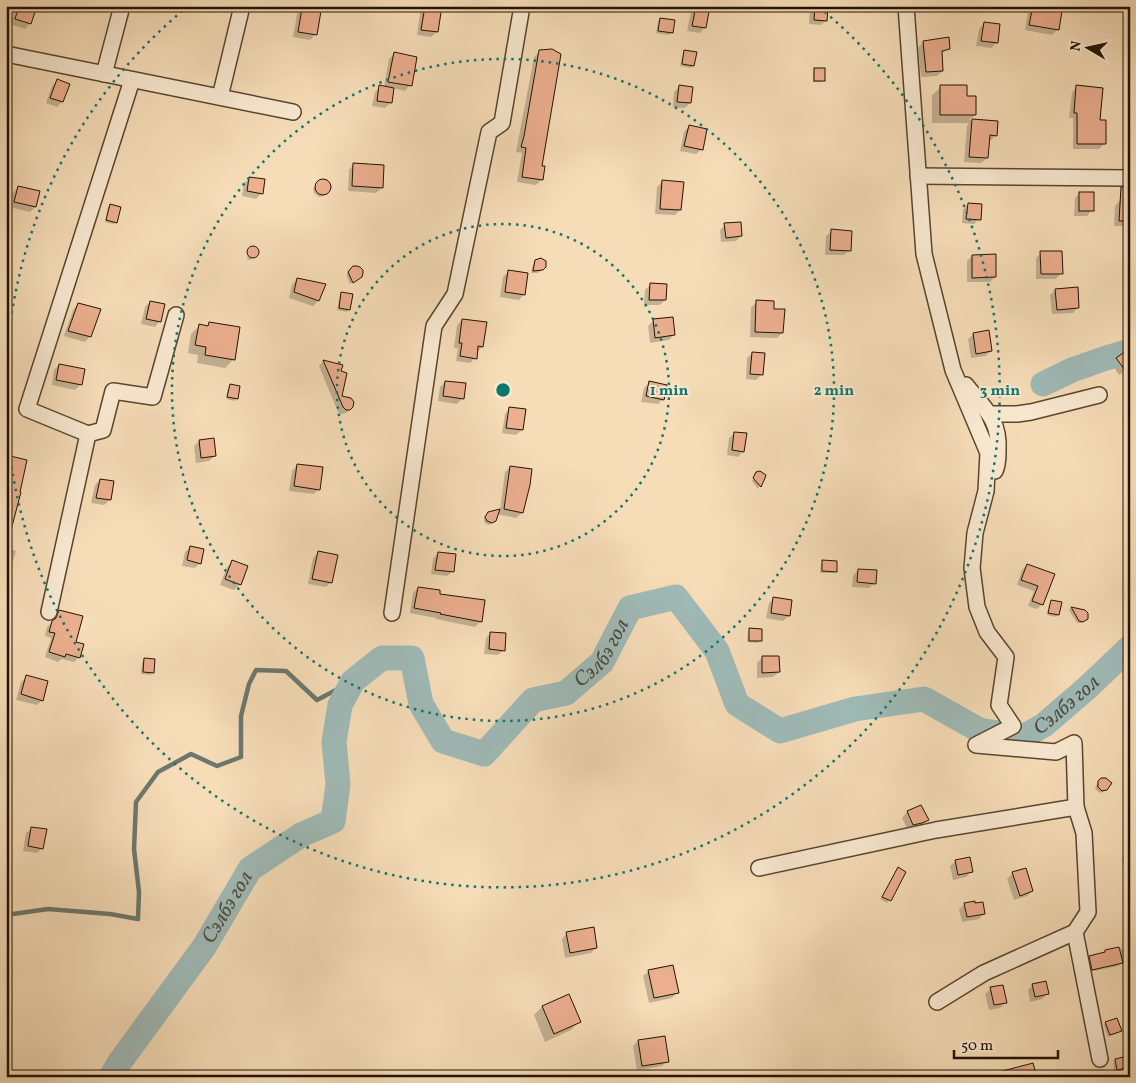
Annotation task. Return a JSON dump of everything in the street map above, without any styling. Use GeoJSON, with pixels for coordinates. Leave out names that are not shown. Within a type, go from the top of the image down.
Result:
{"type":"FeatureCollection","features":[{"type":"Feature","properties":{"kind":"street"},"geometry":{"type":"LineString","coordinates":[[104,74],[122,6]]}},
{"type":"Feature","properties":{"kind":"street"},"geometry":{"type":"LineString","coordinates":[[220,97],[242,6]]}},
{"type":"Feature","properties":{"kind":"street"},"geometry":{"type":"LineString","coordinates":[[392,613],[434,326],[456,294],[489,132],[502,123],[522,6]]}},
{"type":"Feature","properties":{"kind":"street"},"geometry":{"type":"LineString","coordinates":[[906,6],[924,254],[954,370],[988,453],[986,491]]}},
{"type":"Feature","properties":{"kind":"street"},"geometry":{"type":"LineString","coordinates":[[6,54],[293,112]]}},
{"type":"Feature","properties":{"kind":"street"},"geometry":{"type":"LineString","coordinates":[[132,80],[28,408],[88,434],[103,430],[113,391],[153,397],[176,315]]}},
{"type":"Feature","properties":{"kind":"street"},"geometry":{"type":"LineString","coordinates":[[918,176],[1130,178]]}},
{"type":"Feature","properties":{"kind":"street"},"geometry":{"type":"LineString","coordinates":[[937,1002],[984,973],[1076,932],[1088,912],[1084,833],[1076,807],[1074,743],[1056,752],[976,746],[1013,726],[999,705],[1006,657],[987,632],[977,606],[972,568],[975,533],[986,491],[997,466],[998,447],[995,424],[954,370]]}},
{"type":"Feature","properties":{"kind":"street"},"geometry":{"type":"LineString","coordinates":[[989,414],[1017,414],[1099,395]]}},
{"type":"Feature","properties":{"kind":"street"},"geometry":{"type":"LineString","coordinates":[[49,612],[88,434]]}},
{"type":"Feature","properties":{"kind":"street"},"geometry":{"type":"LineString","coordinates":[[759,868],[936,830],[1076,807]]}},
{"type":"Feature","properties":{"kind":"street"},"geometry":{"type":"LineString","coordinates":[[1076,932],[1100,1059]]}},
{"type":"Feature","properties":{"kind":"building"},"geometry":{"type":"Polygon","coordinates":[[[19,6],[37,6],[31,24],[15,19],[19,6]]]}},
{"type":"Feature","properties":{"kind":"building"},"geometry":{"type":"Polygon","coordinates":[[[425,6],[442,6],[438,32],[421,30],[425,6]]]}},
{"type":"Feature","properties":{"kind":"building"},"geometry":{"type":"Polygon","coordinates":[[[696,6],[710,6],[706,28],[692,26],[696,6]]]}},
{"type":"Feature","properties":{"kind":"building"},"geometry":{"type":"Polygon","coordinates":[[[815,6],[828,6],[827,21],[814,20],[815,6]]]}},
{"type":"Feature","properties":{"kind":"building"},"geometry":{"type":"Polygon","coordinates":[[[1033,6],[1062,11],[1059,30],[1029,25],[1033,6]]]}},
{"type":"Feature","properties":{"kind":"building"},"geometry":{"type":"Polygon","coordinates":[[[302,8],[321,11],[317,35],[298,32],[302,8]]]}},
{"type":"Feature","properties":{"kind":"building"},"geometry":{"type":"Polygon","coordinates":[[[660,18],[675,20],[673,33],[658,31],[660,18]]]}},
{"type":"Feature","properties":{"kind":"building"},"geometry":{"type":"Polygon","coordinates":[[[984,22],[1000,24],[998,43],[981,41],[984,22]]]}},
{"type":"Feature","properties":{"kind":"building"},"geometry":{"type":"Polygon","coordinates":[[[949,37],[950,49],[942,51],[943,71],[926,72],[923,41],[949,37]]]}},
{"type":"Feature","properties":{"kind":"building"},"geometry":{"type":"Polygon","coordinates":[[[552,49],[561,54],[542,166],[545,166],[543,180],[522,177],[526,148],[521,147],[539,50],[552,49]]]}},
{"type":"Feature","properties":{"kind":"building"},"geometry":{"type":"Polygon","coordinates":[[[684,50],[697,52],[694,66],[682,64],[684,50]]]}},
{"type":"Feature","properties":{"kind":"building"},"geometry":{"type":"Polygon","coordinates":[[[394,52],[417,57],[412,86],[388,82],[394,52]]]}},
{"type":"Feature","properties":{"kind":"building"},"geometry":{"type":"Polygon","coordinates":[[[814,68],[825,68],[825,81],[814,81],[814,68]]]}},
{"type":"Feature","properties":{"kind":"building"},"geometry":{"type":"Polygon","coordinates":[[[57,79],[70,84],[63,102],[50,98],[57,79]]]}},
{"type":"Feature","properties":{"kind":"building"},"geometry":{"type":"Polygon","coordinates":[[[379,85],[394,88],[392,103],[377,101],[379,85]]]}},
{"type":"Feature","properties":{"kind":"building"},"geometry":{"type":"Polygon","coordinates":[[[679,85],[693,87],[691,103],[677,102],[679,85]]]}},
{"type":"Feature","properties":{"kind":"building"},"geometry":{"type":"Polygon","coordinates":[[[940,85],[967,85],[967,96],[976,96],[976,115],[940,115],[940,85]]]}},
{"type":"Feature","properties":{"kind":"building"},"geometry":{"type":"Polygon","coordinates":[[[1076,85],[1103,88],[1100,120],[1106,120],[1106,144],[1077,144],[1077,113],[1074,113],[1076,85]]]}},
{"type":"Feature","properties":{"kind":"building"},"geometry":{"type":"Polygon","coordinates":[[[972,119],[998,121],[997,136],[990,135],[988,158],[969,157],[972,119]]]}},
{"type":"Feature","properties":{"kind":"building"},"geometry":{"type":"Polygon","coordinates":[[[689,125],[707,129],[703,150],[684,146],[689,125]]]}},
{"type":"Feature","properties":{"kind":"building"},"geometry":{"type":"Polygon","coordinates":[[[353,163],[384,165],[383,188],[352,186],[353,163]]]}},
{"type":"Feature","properties":{"kind":"building"},"geometry":{"type":"Polygon","coordinates":[[[249,177],[265,179],[263,194],[247,191],[249,177]]]}},
{"type":"Feature","properties":{"kind":"building"},"geometry":{"type":"Polygon","coordinates":[[[323,179],[329,181],[331,187],[329,193],[323,195],[317,193],[315,187],[317,181],[323,179]]]}},
{"type":"Feature","properties":{"kind":"building"},"geometry":{"type":"Polygon","coordinates":[[[662,180],[684,182],[681,210],[660,209],[662,180]]]}},
{"type":"Feature","properties":{"kind":"building"},"geometry":{"type":"Polygon","coordinates":[[[18,186],[40,191],[36,207],[14,202],[18,186]]]}},
{"type":"Feature","properties":{"kind":"building"},"geometry":{"type":"Polygon","coordinates":[[[1121,187],[1130,187],[1130,221],[1119,221],[1121,187]]]}},
{"type":"Feature","properties":{"kind":"building"},"geometry":{"type":"Polygon","coordinates":[[[1079,192],[1094,192],[1094,211],[1079,211],[1079,192]]]}},
{"type":"Feature","properties":{"kind":"building"},"geometry":{"type":"Polygon","coordinates":[[[968,203],[982,204],[981,220],[966,219],[968,203]]]}},
{"type":"Feature","properties":{"kind":"building"},"geometry":{"type":"Polygon","coordinates":[[[110,204],[121,207],[117,223],[106,220],[110,204]]]}},
{"type":"Feature","properties":{"kind":"building"},"geometry":{"type":"Polygon","coordinates":[[[741,222],[742,236],[726,238],[724,223],[741,222]]]}},
{"type":"Feature","properties":{"kind":"building"},"geometry":{"type":"Polygon","coordinates":[[[831,229],[852,231],[851,251],[830,250],[831,229]]]}},
{"type":"Feature","properties":{"kind":"building"},"geometry":{"type":"Polygon","coordinates":[[[251,246],[255,246],[259,252],[255,258],[251,258],[247,254],[247,250],[251,246]]]}},
{"type":"Feature","properties":{"kind":"building"},"geometry":{"type":"Polygon","coordinates":[[[1040,251],[1062,251],[1063,274],[1041,274],[1040,251]]]}},
{"type":"Feature","properties":{"kind":"building"},"geometry":{"type":"Polygon","coordinates":[[[996,254],[996,277],[972,278],[972,255],[996,254]]]}},
{"type":"Feature","properties":{"kind":"building"},"geometry":{"type":"Polygon","coordinates":[[[541,258],[546,261],[546,267],[543,270],[533,271],[535,260],[541,258]]]}},
{"type":"Feature","properties":{"kind":"building"},"geometry":{"type":"Polygon","coordinates":[[[353,266],[360,267],[363,273],[362,277],[353,283],[348,272],[353,266]]]}},
{"type":"Feature","properties":{"kind":"building"},"geometry":{"type":"Polygon","coordinates":[[[508,270],[528,273],[525,295],[505,292],[508,270]]]}},
{"type":"Feature","properties":{"kind":"building"},"geometry":{"type":"Polygon","coordinates":[[[297,278],[326,284],[319,301],[294,292],[297,278]]]}},
{"type":"Feature","properties":{"kind":"building"},"geometry":{"type":"Polygon","coordinates":[[[650,283],[667,284],[666,300],[649,300],[650,283]]]}},
{"type":"Feature","properties":{"kind":"building"},"geometry":{"type":"Polygon","coordinates":[[[1078,287],[1079,308],[1057,310],[1055,289],[1078,287]]]}},
{"type":"Feature","properties":{"kind":"building"},"geometry":{"type":"Polygon","coordinates":[[[341,292],[353,294],[350,310],[339,308],[341,292]]]}},
{"type":"Feature","properties":{"kind":"building"},"geometry":{"type":"Polygon","coordinates":[[[756,300],[774,301],[774,309],[785,309],[783,333],[755,332],[756,300]]]}},
{"type":"Feature","properties":{"kind":"building"},"geometry":{"type":"Polygon","coordinates":[[[150,301],[165,304],[161,322],[146,319],[150,301]]]}},
{"type":"Feature","properties":{"kind":"building"},"geometry":{"type":"Polygon","coordinates":[[[78,303],[101,309],[91,337],[68,331],[78,303]]]}},
{"type":"Feature","properties":{"kind":"building"},"geometry":{"type":"Polygon","coordinates":[[[673,317],[675,335],[655,338],[653,319],[673,317]]]}},
{"type":"Feature","properties":{"kind":"building"},"geometry":{"type":"Polygon","coordinates":[[[462,319],[487,322],[483,347],[478,346],[477,359],[460,356],[462,343],[459,343],[462,319]]]}},
{"type":"Feature","properties":{"kind":"building"},"geometry":{"type":"Polygon","coordinates":[[[209,322],[240,327],[235,360],[205,355],[206,347],[195,345],[199,324],[208,326],[209,322]]]}},
{"type":"Feature","properties":{"kind":"building"},"geometry":{"type":"Polygon","coordinates":[[[989,330],[992,351],[976,354],[973,333],[989,330]]]}},
{"type":"Feature","properties":{"kind":"building"},"geometry":{"type":"Polygon","coordinates":[[[1130,348],[1130,377],[1116,358],[1130,348]]]}},
{"type":"Feature","properties":{"kind":"building"},"geometry":{"type":"Polygon","coordinates":[[[752,352],[765,353],[763,375],[750,374],[752,352]]]}},
{"type":"Feature","properties":{"kind":"building"},"geometry":{"type":"Polygon","coordinates":[[[323,360],[343,365],[341,371],[347,373],[342,396],[351,398],[354,402],[350,410],[346,410],[343,407],[323,360]]]}},
{"type":"Feature","properties":{"kind":"building"},"geometry":{"type":"Polygon","coordinates":[[[59,364],[85,369],[82,385],[56,380],[59,364]]]}},
{"type":"Feature","properties":{"kind":"building"},"geometry":{"type":"Polygon","coordinates":[[[445,381],[466,383],[464,399],[443,396],[445,381]]]}},
{"type":"Feature","properties":{"kind":"building"},"geometry":{"type":"Polygon","coordinates":[[[649,381],[667,385],[664,400],[646,396],[649,381]]]}},
{"type":"Feature","properties":{"kind":"building"},"geometry":{"type":"Polygon","coordinates":[[[230,384],[240,386],[238,399],[227,397],[230,384]]]}},
{"type":"Feature","properties":{"kind":"building"},"geometry":{"type":"Polygon","coordinates":[[[509,407],[526,409],[523,430],[506,428],[509,407]]]}},
{"type":"Feature","properties":{"kind":"building"},"geometry":{"type":"Polygon","coordinates":[[[734,432],[747,433],[744,452],[732,450],[734,432]]]}},
{"type":"Feature","properties":{"kind":"building"},"geometry":{"type":"Polygon","coordinates":[[[214,438],[216,456],[201,458],[199,440],[214,438]]]}},
{"type":"Feature","properties":{"kind":"building"},"geometry":{"type":"Polygon","coordinates":[[[6,455],[27,460],[10,534],[6,534],[6,455]]]}},
{"type":"Feature","properties":{"kind":"building"},"geometry":{"type":"Polygon","coordinates":[[[297,464],[323,467],[320,490],[294,486],[297,464]]]}},
{"type":"Feature","properties":{"kind":"building"},"geometry":{"type":"Polygon","coordinates":[[[510,466],[532,469],[523,513],[504,509],[510,466]]]}},
{"type":"Feature","properties":{"kind":"building"},"geometry":{"type":"Polygon","coordinates":[[[760,471],[766,475],[761,487],[753,478],[756,472],[760,471]]]}},
{"type":"Feature","properties":{"kind":"building"},"geometry":{"type":"Polygon","coordinates":[[[100,479],[114,481],[111,500],[96,498],[100,479]]]}},
{"type":"Feature","properties":{"kind":"building"},"geometry":{"type":"Polygon","coordinates":[[[500,509],[496,521],[492,523],[487,521],[485,517],[488,512],[500,509]]]}},
{"type":"Feature","properties":{"kind":"building"},"geometry":{"type":"Polygon","coordinates":[[[190,546],[204,549],[201,564],[187,560],[190,546]]]}},
{"type":"Feature","properties":{"kind":"building"},"geometry":{"type":"Polygon","coordinates":[[[318,551],[338,555],[332,583],[312,579],[318,551]]]}},
{"type":"Feature","properties":{"kind":"building"},"geometry":{"type":"Polygon","coordinates":[[[438,552],[456,554],[454,572],[435,570],[438,552]]]}},
{"type":"Feature","properties":{"kind":"building"},"geometry":{"type":"Polygon","coordinates":[[[232,560],[248,566],[241,585],[225,579],[232,560]]]}},
{"type":"Feature","properties":{"kind":"building"},"geometry":{"type":"Polygon","coordinates":[[[822,560],[837,561],[837,572],[822,571],[822,560]]]}},
{"type":"Feature","properties":{"kind":"building"},"geometry":{"type":"Polygon","coordinates":[[[1027,564],[1055,574],[1043,605],[1032,601],[1038,586],[1021,580],[1027,564]]]}},
{"type":"Feature","properties":{"kind":"building"},"geometry":{"type":"Polygon","coordinates":[[[858,569],[877,570],[876,584],[857,582],[858,569]]]}},
{"type":"Feature","properties":{"kind":"building"},"geometry":{"type":"Polygon","coordinates":[[[418,587],[440,590],[440,594],[485,600],[482,622],[414,608],[418,587]]]}},
{"type":"Feature","properties":{"kind":"building"},"geometry":{"type":"Polygon","coordinates":[[[773,597],[792,600],[790,616],[771,613],[773,597]]]}},
{"type":"Feature","properties":{"kind":"building"},"geometry":{"type":"Polygon","coordinates":[[[1051,600],[1062,602],[1059,615],[1048,613],[1051,600]]]}},
{"type":"Feature","properties":{"kind":"building"},"geometry":{"type":"Polygon","coordinates":[[[1071,607],[1085,610],[1088,613],[1088,619],[1083,622],[1079,621],[1071,607]]]}},
{"type":"Feature","properties":{"kind":"building"},"geometry":{"type":"Polygon","coordinates":[[[59,610],[83,616],[76,642],[84,644],[80,658],[66,654],[65,657],[49,652],[55,633],[49,632],[52,621],[56,618],[59,610]]]}},
{"type":"Feature","properties":{"kind":"building"},"geometry":{"type":"Polygon","coordinates":[[[749,628],[762,629],[762,641],[749,641],[749,628]]]}},
{"type":"Feature","properties":{"kind":"building"},"geometry":{"type":"Polygon","coordinates":[[[490,632],[506,633],[505,651],[489,649],[490,632]]]}},
{"type":"Feature","properties":{"kind":"building"},"geometry":{"type":"Polygon","coordinates":[[[762,656],[779,656],[780,672],[762,673],[762,656]]]}},
{"type":"Feature","properties":{"kind":"building"},"geometry":{"type":"Polygon","coordinates":[[[144,658],[155,659],[154,673],[143,672],[144,658]]]}},
{"type":"Feature","properties":{"kind":"building"},"geometry":{"type":"Polygon","coordinates":[[[26,675],[48,681],[43,701],[21,694],[26,675]]]}},
{"type":"Feature","properties":{"kind":"building"},"geometry":{"type":"Polygon","coordinates":[[[1101,778],[1106,778],[1112,783],[1107,790],[1102,791],[1098,787],[1098,781],[1101,778]]]}},
{"type":"Feature","properties":{"kind":"building"},"geometry":{"type":"Polygon","coordinates":[[[921,805],[929,820],[913,825],[907,811],[921,805]]]}},
{"type":"Feature","properties":{"kind":"building"},"geometry":{"type":"Polygon","coordinates":[[[31,827],[47,829],[43,849],[28,846],[31,827]]]}},
{"type":"Feature","properties":{"kind":"building"},"geometry":{"type":"Polygon","coordinates":[[[970,857],[973,872],[958,875],[955,860],[970,857]]]}},
{"type":"Feature","properties":{"kind":"building"},"geometry":{"type":"Polygon","coordinates":[[[898,867],[906,872],[891,901],[882,897],[898,867]]]}},
{"type":"Feature","properties":{"kind":"building"},"geometry":{"type":"Polygon","coordinates":[[[1026,868],[1033,891],[1020,896],[1012,872],[1026,868]]]}},
{"type":"Feature","properties":{"kind":"building"},"geometry":{"type":"Polygon","coordinates":[[[975,901],[975,903],[983,902],[985,914],[967,917],[964,903],[975,901]]]}},
{"type":"Feature","properties":{"kind":"building"},"geometry":{"type":"Polygon","coordinates":[[[594,927],[597,948],[570,953],[566,932],[594,927]]]}},
{"type":"Feature","properties":{"kind":"building"},"geometry":{"type":"Polygon","coordinates":[[[1119,947],[1123,963],[1092,970],[1089,956],[1119,947]]]}},
{"type":"Feature","properties":{"kind":"building"},"geometry":{"type":"Polygon","coordinates":[[[673,965],[679,993],[654,998],[648,970],[673,965]]]}},
{"type":"Feature","properties":{"kind":"building"},"geometry":{"type":"Polygon","coordinates":[[[1046,981],[1049,994],[1035,997],[1032,984],[1046,981]]]}},
{"type":"Feature","properties":{"kind":"building"},"geometry":{"type":"Polygon","coordinates":[[[1003,985],[1007,1003],[994,1005],[990,987],[1003,985]]]}},
{"type":"Feature","properties":{"kind":"building"},"geometry":{"type":"Polygon","coordinates":[[[569,994],[581,1022],[554,1034],[542,1006],[569,994]]]}},
{"type":"Feature","properties":{"kind":"building"},"geometry":{"type":"Polygon","coordinates":[[[1117,1018],[1122,1031],[1110,1035],[1105,1022],[1117,1018]]]}},
{"type":"Feature","properties":{"kind":"building"},"geometry":{"type":"Polygon","coordinates":[[[665,1036],[669,1062],[642,1066],[638,1040],[665,1036]]]}},
{"type":"Feature","properties":{"kind":"building"},"geometry":{"type":"Polygon","coordinates":[[[1128,1056],[1130,1067],[1117,1070],[1115,1059],[1128,1056]]]}},
{"type":"Feature","properties":{"kind":"building"},"geometry":{"type":"Polygon","coordinates":[[[1033,1063],[1037,1077],[996,1077],[995,1073],[1033,1063]]]}},
{"type":"Feature","properties":{"kind":"waterway"},"geometry":{"type":"LineString","coordinates":[[1043,384],[1072,370],[1130,351]]}},
{"type":"Feature","properties":{"kind":"waterway","name":"Сэлбэ гол"},"geometry":{"type":"LineString","coordinates":[[111,1077],[119,1063],[204,947],[250,869],[301,835],[333,821],[338,784],[334,742],[340,705],[353,681],[382,658],[412,658],[421,704],[443,741],[484,754],[533,700],[566,693],[602,662],[630,608],[676,597],[717,651],[737,704],[780,731],[855,709],[924,699],[979,730],[1023,737],[1044,725],[1130,647]]}},
{"type":"Feature","properties":{"kind":"waterway"},"geometry":{"type":"LineString","coordinates":[[6,915],[48,909],[110,914],[138,919],[139,892],[134,849],[136,802],[158,772],[191,754],[217,766],[241,757],[241,716],[249,684],[256,670],[286,671],[317,700],[353,681]]}}]}
